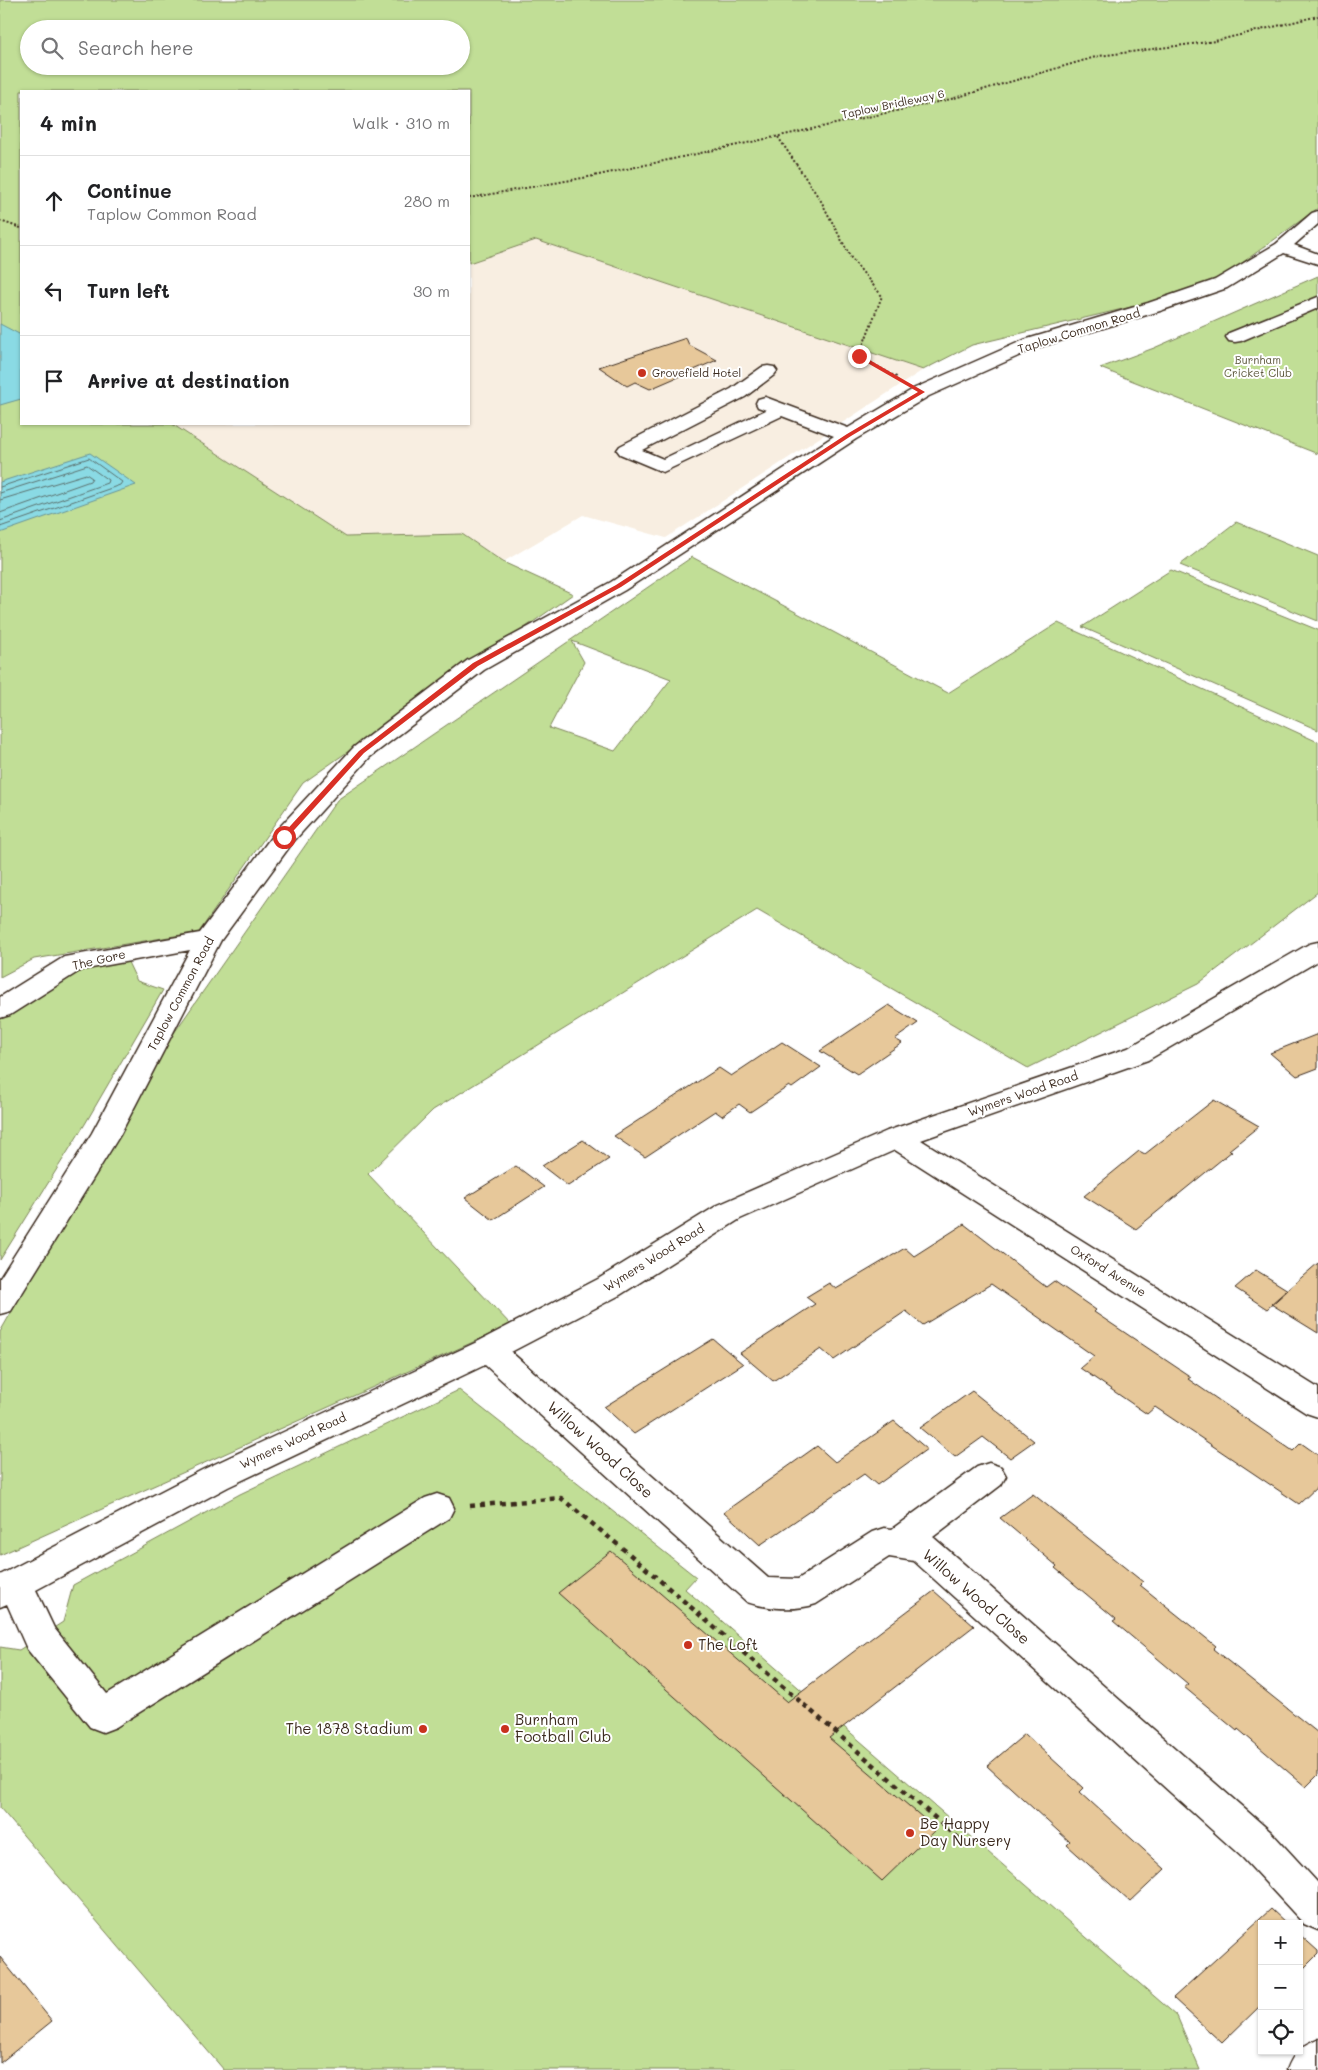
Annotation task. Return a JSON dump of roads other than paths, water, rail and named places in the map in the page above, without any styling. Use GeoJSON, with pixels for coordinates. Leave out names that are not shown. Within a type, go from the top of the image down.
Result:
{"type":"FeatureCollection","features":[{"type":"Feature","properties":{"kind":"street","name":"Taplow Common Road"},"geometry":{"type":"LineString","coordinates":[[0,1303],[106,1135],[209,939],[284,837],[362,752],[476,665],[618,586],[849,435],[922,392],[1030,344],[1154,308],[1221,284],[1282,247],[1318,216]]}},
{"type":"Feature","properties":{"kind":"street"},"geometry":{"type":"LineString","coordinates":[[1282,247],[1318,259]]}},
{"type":"Feature","properties":{"kind":"street"},"geometry":{"type":"LineString","coordinates":[[1235,338],[1318,302]]}},
{"type":"Feature","properties":{"kind":"street"},"geometry":{"type":"LineString","coordinates":[[768,371],[738,393],[627,450],[663,466],[782,410]]}},
{"type":"Feature","properties":{"kind":"street"},"geometry":{"type":"LineString","coordinates":[[738,393],[849,435]]}},
{"type":"Feature","properties":{"kind":"street","name":"The Gore"},"geometry":{"type":"LineString","coordinates":[[0,1009],[74,963],[209,939]]}},
{"type":"Feature","properties":{"kind":"street","name":"Wymers Wood Road"},"geometry":{"type":"LineString","coordinates":[[8,1588],[216,1478],[488,1350],[609,1287],[729,1212],[897,1138],[1138,1054],[1311,958]]}},
{"type":"Feature","properties":{"kind":"street","name":"Oxford Avenue"},"geometry":{"type":"LineString","coordinates":[[897,1138],[1318,1404]]}},
{"type":"Feature","properties":{"kind":"street","name":"Willow Wood Close"},"geometry":{"type":"LineString","coordinates":[[488,1350],[760,1592],[803,1594],[884,1542],[923,1548],[1257,1845],[1318,1911]]}},
{"type":"Feature","properties":{"kind":"street"},"geometry":{"type":"LineString","coordinates":[[898,1544],[990,1476]]}},
{"type":"Feature","properties":{"kind":"street"},"geometry":{"type":"LineString","coordinates":[[8,1588],[40,1638],[103,1716],[436,1508]]}},
{"type":"Feature","properties":{"kind":"street"},"geometry":{"type":"LineString","coordinates":[[1308,2070],[1318,2060]]}},
{"type":"Feature","properties":{"kind":"water"},"geometry":{"type":"Polygon","coordinates":[[[0,324],[20,334],[20,399],[0,405],[0,324]]]}},
{"type":"Feature","properties":{"kind":"water"},"geometry":{"type":"Polygon","coordinates":[[[90,453],[136,485],[0,533],[0,482],[90,453]]]}},
{"type":"Feature","properties":{"kind":"place","name":"Grovefield Hotel"},"geometry":{"type":"Point","coordinates":[642,373]}},
{"type":"Feature","properties":{"kind":"place","name":"The Loft"},"geometry":{"type":"Point","coordinates":[688,1645]}},
{"type":"Feature","properties":{"kind":"place","name":"The 1878 Stadium"},"geometry":{"type":"Point","coordinates":[423,1729]}},
{"type":"Feature","properties":{"kind":"place","name":"Burnham Football Club"},"geometry":{"type":"Point","coordinates":[505,1729]}},
{"type":"Feature","properties":{"kind":"place","name":"Be Happy Day Nursery"},"geometry":{"type":"Point","coordinates":[910,1833]}},
{"type":"Feature","properties":{"kind":"park label","name":"Burnham Cricket Club"},"geometry":{"type":"Point","coordinates":[1258,366]}}]}
